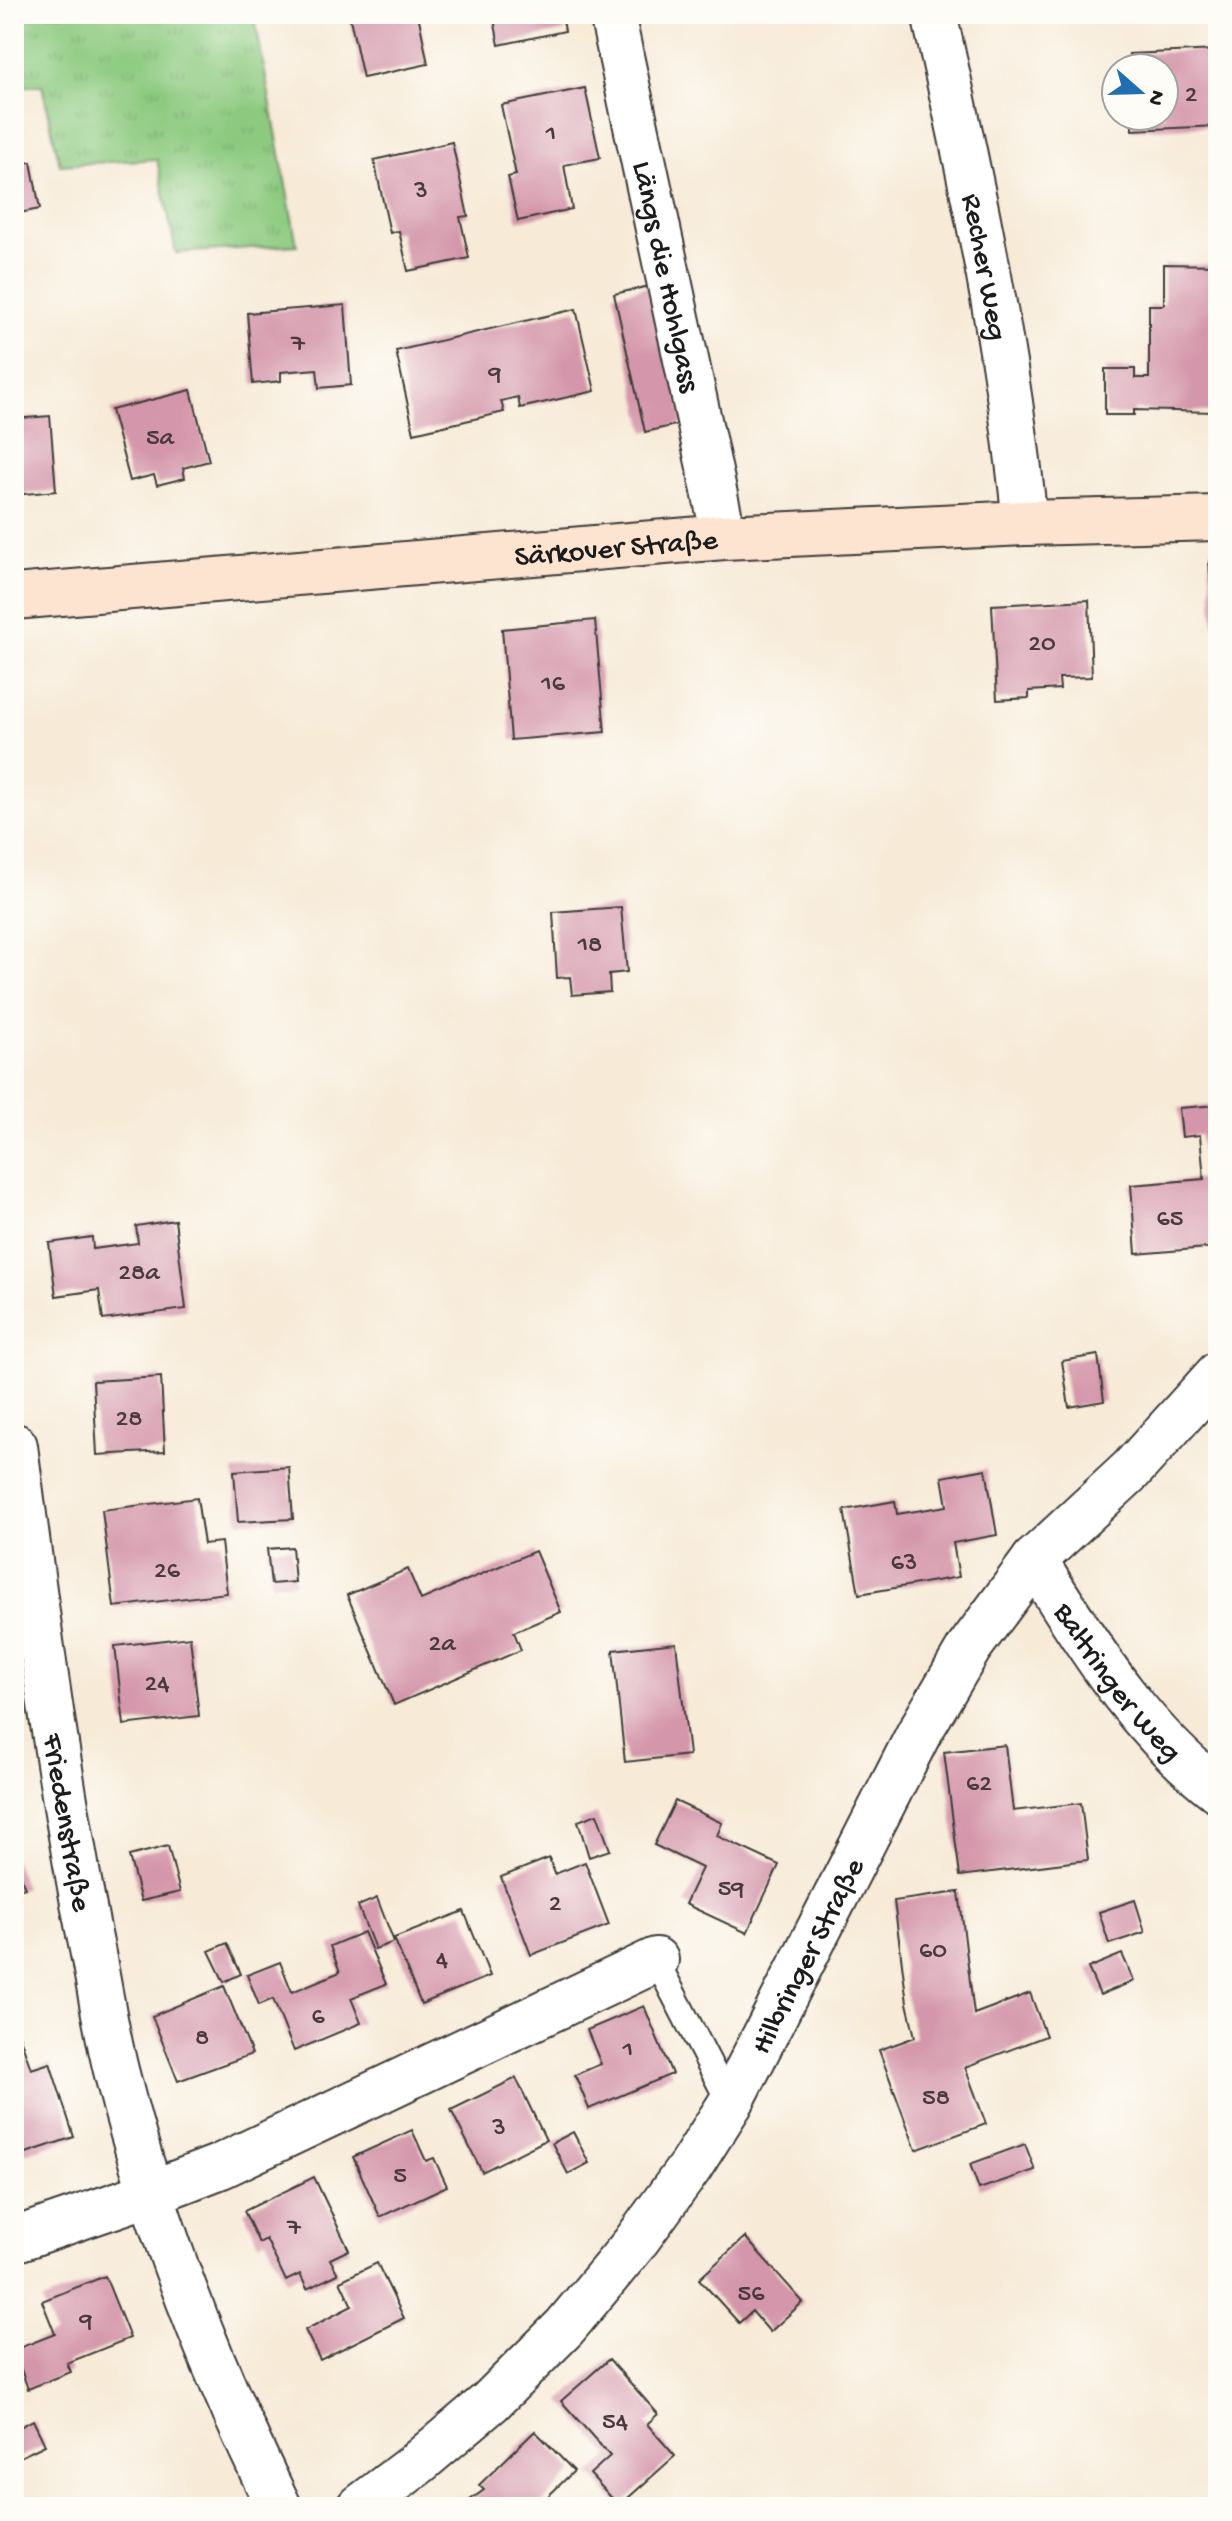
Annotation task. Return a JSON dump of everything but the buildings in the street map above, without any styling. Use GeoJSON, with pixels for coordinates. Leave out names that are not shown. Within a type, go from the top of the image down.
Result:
{"type":"FeatureCollection","features":[{"type":"Feature","properties":{"kind":"main road","name":"Särkover Straße"},"geometry":{"type":"LineString","coordinates":[[14,597],[724,537],[1025,523],[1218,518]]}},
{"type":"Feature","properties":{"kind":"street","name":"Längs die Hohlgass"},"geometry":{"type":"LineString","coordinates":[[612,14],[724,537]]}},
{"type":"Feature","properties":{"kind":"street","name":"Recher Weg"},"geometry":{"type":"LineString","coordinates":[[934,14],[963,142],[1011,401],[1025,523]]}},
{"type":"Feature","properties":{"kind":"street","name":"Hilbringer Straße"},"geometry":{"type":"LineString","coordinates":[[360,2507],[490,2402],[565,2327],[643,2231],[690,2167],[730,2104],[919,1733],[969,1648],[1034,1560],[1131,1470],[1218,1374]]}},
{"type":"Feature","properties":{"kind":"street","name":"Friedenstraße"},"geometry":{"type":"LineString","coordinates":[[15,1446],[29,1671],[73,1855],[117,2077],[151,2193],[237,2421],[279,2507]]}},
{"type":"Feature","properties":{"kind":"street","name":"Baltringer Weg"},"geometry":{"type":"LineString","coordinates":[[1034,1560],[1093,1652],[1141,1718],[1188,1767],[1218,1790]]}},
{"type":"Feature","properties":{"kind":"street"},"geometry":{"type":"LineString","coordinates":[[14,2240],[221,2166],[656,1960]]}},
{"type":"Feature","properties":{"kind":"lane"},"geometry":{"type":"LineString","coordinates":[[656,1960],[730,2104]]}},
{"type":"Feature","properties":{"kind":"green space"},"geometry":{"type":"Polygon","coordinates":[[[14,14],[254,14],[297,245],[176,253],[157,159],[60,165],[42,85],[14,87],[14,14]]]}}]}
